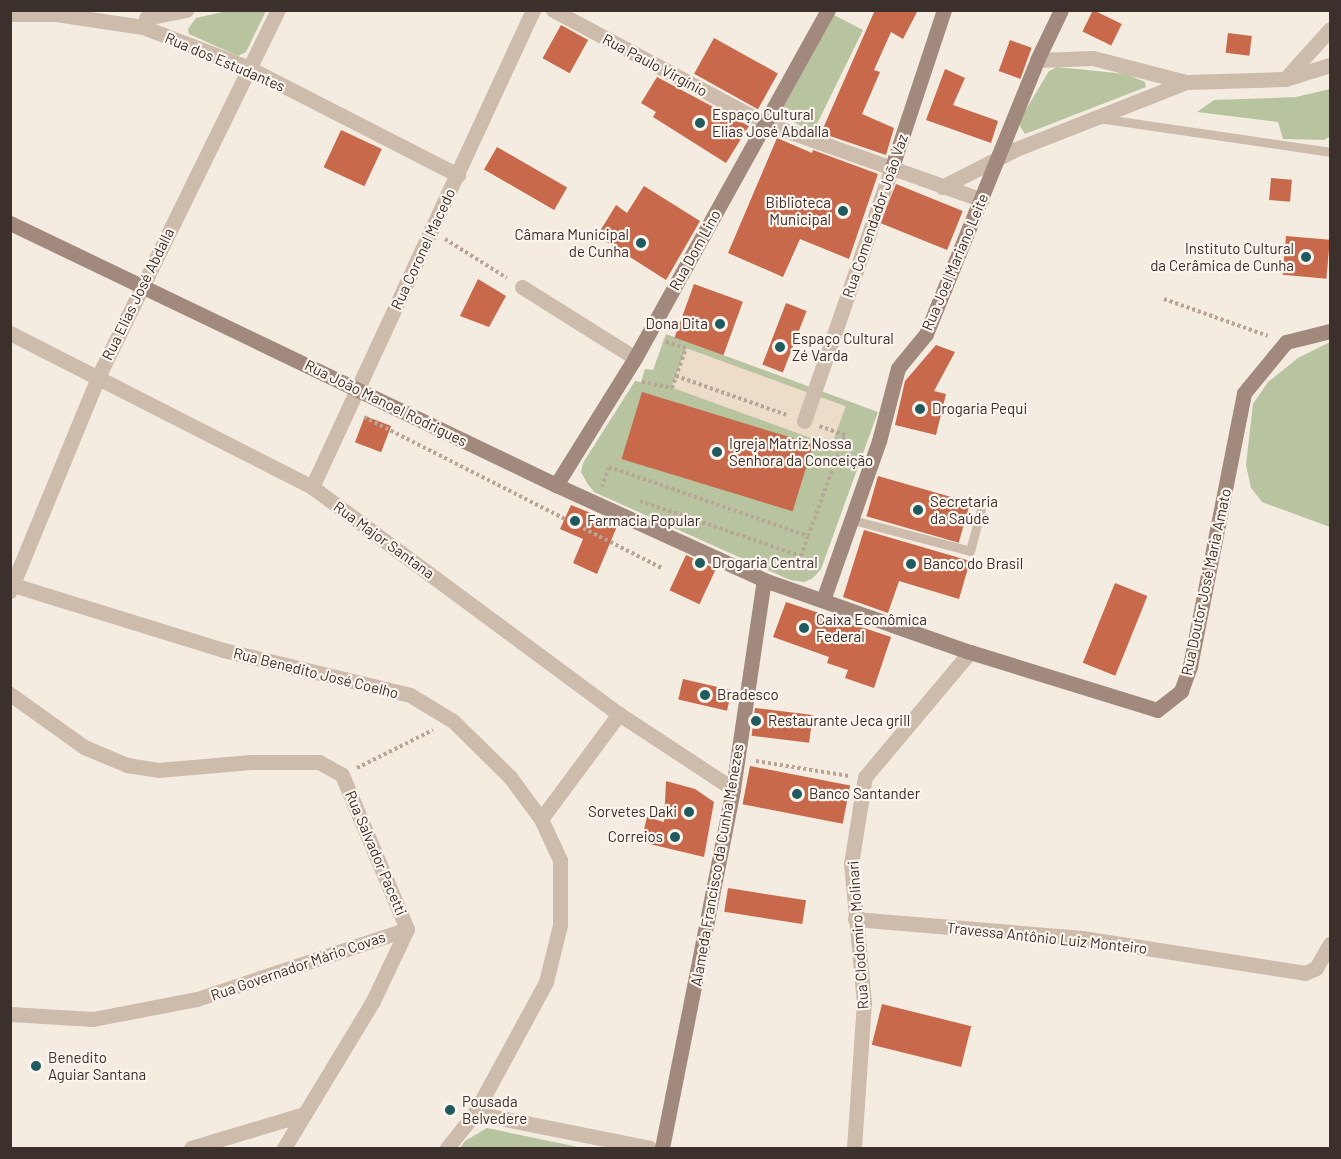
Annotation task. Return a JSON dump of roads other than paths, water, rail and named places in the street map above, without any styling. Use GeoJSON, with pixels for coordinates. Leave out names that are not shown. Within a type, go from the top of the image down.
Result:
{"type":"FeatureCollection","features":[{"type":"Feature","properties":{"kind":"street"},"geometry":{"type":"LineString","coordinates":[[145,19],[186,10]]}},
{"type":"Feature","properties":{"kind":"street","name":"Rua Elias José Abdalla"},"geometry":{"type":"LineString","coordinates":[[11,587],[99,375],[278,10]]}},
{"type":"Feature","properties":{"kind":"street","name":"Rua Coronel Macedo"},"geometry":{"type":"LineString","coordinates":[[312,487],[533,10]]}},
{"type":"Feature","properties":{"kind":"street","name":"Rua Paulo Virgínio"},"geometry":{"type":"LineString","coordinates":[[553,10],[765,123],[891,170],[982,200]]}},
{"type":"Feature","properties":{"kind":"street","name":"Rua Dom Lino"},"geometry":{"type":"LineString","coordinates":[[556,485],[635,358],[828,10]]}},
{"type":"Feature","properties":{"kind":"street","name":"Rua Comendador João Vaz"},"geometry":{"type":"LineString","coordinates":[[804,421],[944,10]]}},
{"type":"Feature","properties":{"kind":"street","name":"Rua Joel Mariano Leite"},"geometry":{"type":"LineString","coordinates":[[823,600],[853,520],[898,368],[926,334],[1037,60],[1061,10]]}},
{"type":"Feature","properties":{"kind":"street","name":"Rua dos Estudantes"},"geometry":{"type":"LineString","coordinates":[[10,14],[145,19],[249,68],[458,175]]}},
{"type":"Feature","properties":{"kind":"street"},"geometry":{"type":"LineString","coordinates":[[1285,79],[1330,28]]}},
{"type":"Feature","properties":{"kind":"street"},"geometry":{"type":"LineString","coordinates":[[1037,60],[1093,58],[1186,82],[1285,79],[1330,65]]}},
{"type":"Feature","properties":{"kind":"street"},"geometry":{"type":"LineString","coordinates":[[942,188],[998,158],[1186,82]]}},
{"type":"Feature","properties":{"kind":"street","name":"Rua João Manoel Rodrigues"},"geometry":{"type":"LineString","coordinates":[[10,223],[556,485],[764,580]]}},
{"type":"Feature","properties":{"kind":"street"},"geometry":{"type":"LineString","coordinates":[[522,287],[635,358]]}},
{"type":"Feature","properties":{"kind":"street","name":"Rua Doutor José Maria Amato"},"geometry":{"type":"LineString","coordinates":[[764,580],[970,652],[1157,710],[1181,691],[1193,654],[1244,393],[1286,342],[1330,331]]}},
{"type":"Feature","properties":{"kind":"street","name":"Rua Major Santana"},"geometry":{"type":"LineString","coordinates":[[10,333],[99,375],[312,487],[619,714],[733,789]]}},
{"type":"Feature","properties":{"kind":"street","name":"Alameda Francisco da Cunha Menezes"},"geometry":{"type":"LineString","coordinates":[[663,1149],[733,789],[764,580]]}},
{"type":"Feature","properties":{"kind":"street","name":"Rua Benedito José Coelho"},"geometry":{"type":"LineString","coordinates":[[11,587],[223,650],[410,695],[453,721],[510,777],[541,819],[561,860],[560,925],[546,982],[475,1113],[447,1149]]}},
{"type":"Feature","properties":{"kind":"street","name":"Rua Clodomiro Molinari"},"geometry":{"type":"LineString","coordinates":[[854,1149],[864,1003],[851,864],[865,777],[970,652]]}},
{"type":"Feature","properties":{"kind":"street","name":"Rua Salvador Pacetti"},"geometry":{"type":"LineString","coordinates":[[10,694],[84,747],[127,765],[158,770],[251,762],[320,762],[342,775],[407,929],[373,1000],[301,1115],[284,1149]]}},
{"type":"Feature","properties":{"kind":"street"},"geometry":{"type":"LineString","coordinates":[[541,819],[619,714]]}},
{"type":"Feature","properties":{"kind":"street","name":"Travessa Antônio Luiz Monteiro"},"geometry":{"type":"LineString","coordinates":[[855,919],[1092,940],[1305,973],[1316,968],[1330,944]]}},
{"type":"Feature","properties":{"kind":"street","name":"Rua Governador Mário Covas"},"geometry":{"type":"LineString","coordinates":[[10,1014],[93,1019],[197,999],[407,929]]}},
{"type":"Feature","properties":{"kind":"street"},"geometry":{"type":"LineString","coordinates":[[475,1113],[650,1149]]}},
{"type":"Feature","properties":{"kind":"street"},"geometry":{"type":"LineString","coordinates":[[191,1149],[301,1115]]}},
{"type":"Feature","properties":{"kind":"lane"},"geometry":{"type":"LineString","coordinates":[[1096,118],[1330,152]]}},
{"type":"Feature","properties":{"kind":"lane"},"geometry":{"type":"LineString","coordinates":[[853,520],[970,551],[981,509]]}},
{"type":"Feature","properties":{"kind":"place","name":"Espaço Cultural Elias José Abdalla"},"geometry":{"type":"Point","coordinates":[700,123]}},
{"type":"Feature","properties":{"kind":"place","name":"Biblioteca Municipal"},"geometry":{"type":"Point","coordinates":[843,211]}},
{"type":"Feature","properties":{"kind":"place","name":"Câmara Municipal de Cunha"},"geometry":{"type":"Point","coordinates":[641,243]}},
{"type":"Feature","properties":{"kind":"place","name":"Instituto Cultural da Cerâmica de Cunha"},"geometry":{"type":"Point","coordinates":[1306,257]}},
{"type":"Feature","properties":{"kind":"place","name":"Dona Dita"},"geometry":{"type":"Point","coordinates":[720,324]}},
{"type":"Feature","properties":{"kind":"place","name":"Espaço Cultural Zé Varda"},"geometry":{"type":"Point","coordinates":[780,347]}},
{"type":"Feature","properties":{"kind":"place","name":"Drogaria Pequi"},"geometry":{"type":"Point","coordinates":[920,409]}},
{"type":"Feature","properties":{"kind":"place","name":"Igreja Matriz Nossa Senhora da Conceição"},"geometry":{"type":"Point","coordinates":[717,452]}},
{"type":"Feature","properties":{"kind":"place","name":"Secretaria da Saúde"},"geometry":{"type":"Point","coordinates":[918,510]}},
{"type":"Feature","properties":{"kind":"place","name":"Farmacia Popular"},"geometry":{"type":"Point","coordinates":[575,521]}},
{"type":"Feature","properties":{"kind":"place","name":"Drogaria Central"},"geometry":{"type":"Point","coordinates":[700,563]}},
{"type":"Feature","properties":{"kind":"place","name":"Banco do Brasil"},"geometry":{"type":"Point","coordinates":[911,564]}},
{"type":"Feature","properties":{"kind":"place","name":"Caixa Econômica Federal"},"geometry":{"type":"Point","coordinates":[804,628]}},
{"type":"Feature","properties":{"kind":"place","name":"Bradesco"},"geometry":{"type":"Point","coordinates":[705,695]}},
{"type":"Feature","properties":{"kind":"place","name":"Restaurante Jeca grill"},"geometry":{"type":"Point","coordinates":[756,721]}},
{"type":"Feature","properties":{"kind":"place","name":"Banco Santander"},"geometry":{"type":"Point","coordinates":[797,794]}},
{"type":"Feature","properties":{"kind":"place","name":"Sorvetes Daki"},"geometry":{"type":"Point","coordinates":[689,812]}},
{"type":"Feature","properties":{"kind":"place","name":"Correios"},"geometry":{"type":"Point","coordinates":[675,837]}},
{"type":"Feature","properties":{"kind":"place","name":"Benedito Aguiar Santana"},"geometry":{"type":"Point","coordinates":[36,1066]}},
{"type":"Feature","properties":{"kind":"place","name":"Pousada Belvedere"},"geometry":{"type":"Point","coordinates":[450,1110]}}]}
